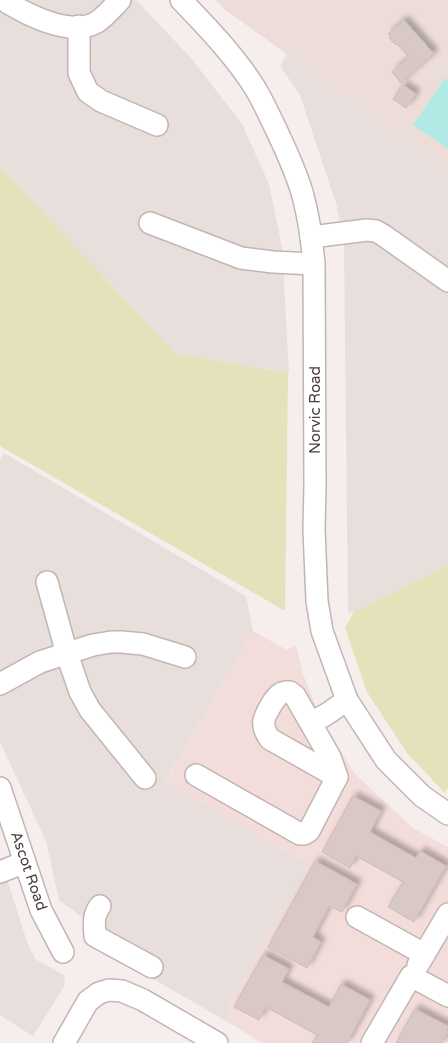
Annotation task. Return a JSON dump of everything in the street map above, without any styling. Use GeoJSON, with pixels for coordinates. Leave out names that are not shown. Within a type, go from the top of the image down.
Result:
{"type":"FeatureCollection","features":[{"type":"Feature","properties":{"kind":"street"},"geometry":{"type":"LineString","coordinates":[[6,0],[22,11],[69,27],[97,22],[120,0]]}},
{"type":"Feature","properties":{"kind":"street","name":"Norvic Road"},"geometry":{"type":"LineString","coordinates":[[181,0],[239,65],[254,87],[286,149],[303,196],[314,264],[314,530],[317,601],[322,631],[347,700],[386,760],[422,796],[448,814]]}},
{"type":"Feature","properties":{"kind":"street"},"geometry":{"type":"LineString","coordinates":[[79,26],[79,73],[88,92],[101,101],[157,125]]}},
{"type":"Feature","properties":{"kind":"street"},"geometry":{"type":"LineString","coordinates":[[150,224],[241,258],[314,264]]}},
{"type":"Feature","properties":{"kind":"street"},"geometry":{"type":"LineString","coordinates":[[311,237],[367,230],[376,231],[448,281]]}},
{"type":"Feature","properties":{"kind":"street"},"geometry":{"type":"LineString","coordinates":[[47,582],[67,654],[80,692],[90,710],[145,778]]}},
{"type":"Feature","properties":{"kind":"street"},"geometry":{"type":"LineString","coordinates":[[0,684],[40,662],[93,645],[121,642],[143,644],[185,657]]}},
{"type":"Feature","properties":{"kind":"street"},"geometry":{"type":"LineString","coordinates":[[196,776],[300,834],[309,831],[337,777],[330,757],[295,696],[290,692],[280,693],[264,716],[265,732],[270,739],[337,777]]}},
{"type":"Feature","properties":{"kind":"street"},"geometry":{"type":"LineString","coordinates":[[311,723],[328,714],[347,700]]}},
{"type":"Feature","properties":{"kind":"street","name":"Ascot Road"},"geometry":{"type":"LineString","coordinates":[[0,788],[41,910],[63,952]]}},
{"type":"Feature","properties":{"kind":"street"},"geometry":{"type":"LineString","coordinates":[[0,872],[25,862]]}},
{"type":"Feature","properties":{"kind":"street"},"geometry":{"type":"LineString","coordinates":[[100,906],[94,920],[95,936],[152,967]]}},
{"type":"Feature","properties":{"kind":"street"},"geometry":{"type":"LineString","coordinates":[[372,1043],[448,914]]}},
{"type":"Feature","properties":{"kind":"street"},"geometry":{"type":"LineString","coordinates":[[356,917],[424,954]]}},
{"type":"Feature","properties":{"kind":"street"},"geometry":{"type":"LineString","coordinates":[[411,976],[448,996]]}},
{"type":"Feature","properties":{"kind":"street"},"geometry":{"type":"LineString","coordinates":[[64,1043],[88,1001],[99,993],[109,990],[122,991],[143,1000],[217,1043]]}},
{"type":"Feature","properties":{"kind":"shaded area"},"geometry":{"type":"Polygon","coordinates":[[[0,0],[136,0],[191,58],[242,124],[269,184],[282,248],[289,373],[175,353],[0,166],[0,0]]]}},
{"type":"Feature","properties":{"kind":"shaded area"},"geometry":{"type":"Polygon","coordinates":[[[216,0],[448,0],[448,169],[224,9],[216,0]]]}},
{"type":"Feature","properties":{"kind":"shaded area"},"geometry":{"type":"Polygon","coordinates":[[[287,54],[448,169],[448,565],[354,612],[348,613],[344,244],[337,206],[300,95],[280,66],[287,54]]]}},
{"type":"Feature","properties":{"kind":"shaded area"},"geometry":{"type":"Polygon","coordinates":[[[0,166],[175,353],[288,373],[285,611],[0,446],[0,166]]]}},
{"type":"Feature","properties":{"kind":"shaded area"},"geometry":{"type":"Polygon","coordinates":[[[4,453],[246,596],[253,631],[166,781],[309,865],[228,1008],[232,1011],[226,1021],[89,942],[90,923],[59,900],[46,841],[0,742],[0,460],[4,453]]]}},
{"type":"Feature","properties":{"kind":"shaded area"},"geometry":{"type":"Polygon","coordinates":[[[448,565],[448,787],[445,793],[407,753],[367,692],[345,628],[354,612],[448,565]]]}},
{"type":"Feature","properties":{"kind":"shaded area"},"geometry":{"type":"Polygon","coordinates":[[[253,631],[287,650],[296,645],[303,674],[324,726],[355,774],[413,828],[448,847],[448,1043],[262,1043],[226,1021],[232,1011],[228,1008],[309,865],[166,782],[253,631]]]}},
{"type":"Feature","properties":{"kind":"shaded area"},"geometry":{"type":"Polygon","coordinates":[[[0,857],[27,942],[35,959],[64,975],[65,985],[33,1036],[0,1015],[0,857]]]}},
{"type":"Feature","properties":{"kind":"water"},"geometry":{"type":"Polygon","coordinates":[[[445,78],[448,80],[448,149],[413,125],[445,78]]]}},
{"type":"Feature","properties":{"kind":"building"},"geometry":{"type":"Polygon","coordinates":[[[404,20],[434,54],[401,83],[392,72],[409,57],[389,38],[391,37],[388,34],[404,20]]]}},
{"type":"Feature","properties":{"kind":"building"},"geometry":{"type":"Polygon","coordinates":[[[403,85],[416,94],[406,108],[393,99],[403,85]]]}},
{"type":"Feature","properties":{"kind":"building"},"geometry":{"type":"Polygon","coordinates":[[[353,796],[381,811],[370,832],[416,858],[420,851],[446,866],[414,922],[388,907],[403,882],[356,856],[350,868],[322,852],[353,796]]]}},
{"type":"Feature","properties":{"kind":"building"},"geometry":{"type":"Polygon","coordinates":[[[315,861],[357,884],[342,912],[329,906],[313,937],[321,942],[307,968],[268,947],[315,861]]]}},
{"type":"Feature","properties":{"kind":"building"},"geometry":{"type":"Polygon","coordinates":[[[263,955],[289,969],[282,982],[329,1007],[341,984],[370,1000],[347,1043],[312,1043],[317,1035],[266,1007],[259,1020],[234,1007],[263,955]]]}},
{"type":"Feature","properties":{"kind":"building"},"geometry":{"type":"Polygon","coordinates":[[[415,1009],[448,1026],[448,1032],[442,1043],[396,1043],[415,1009]]]}}]}
